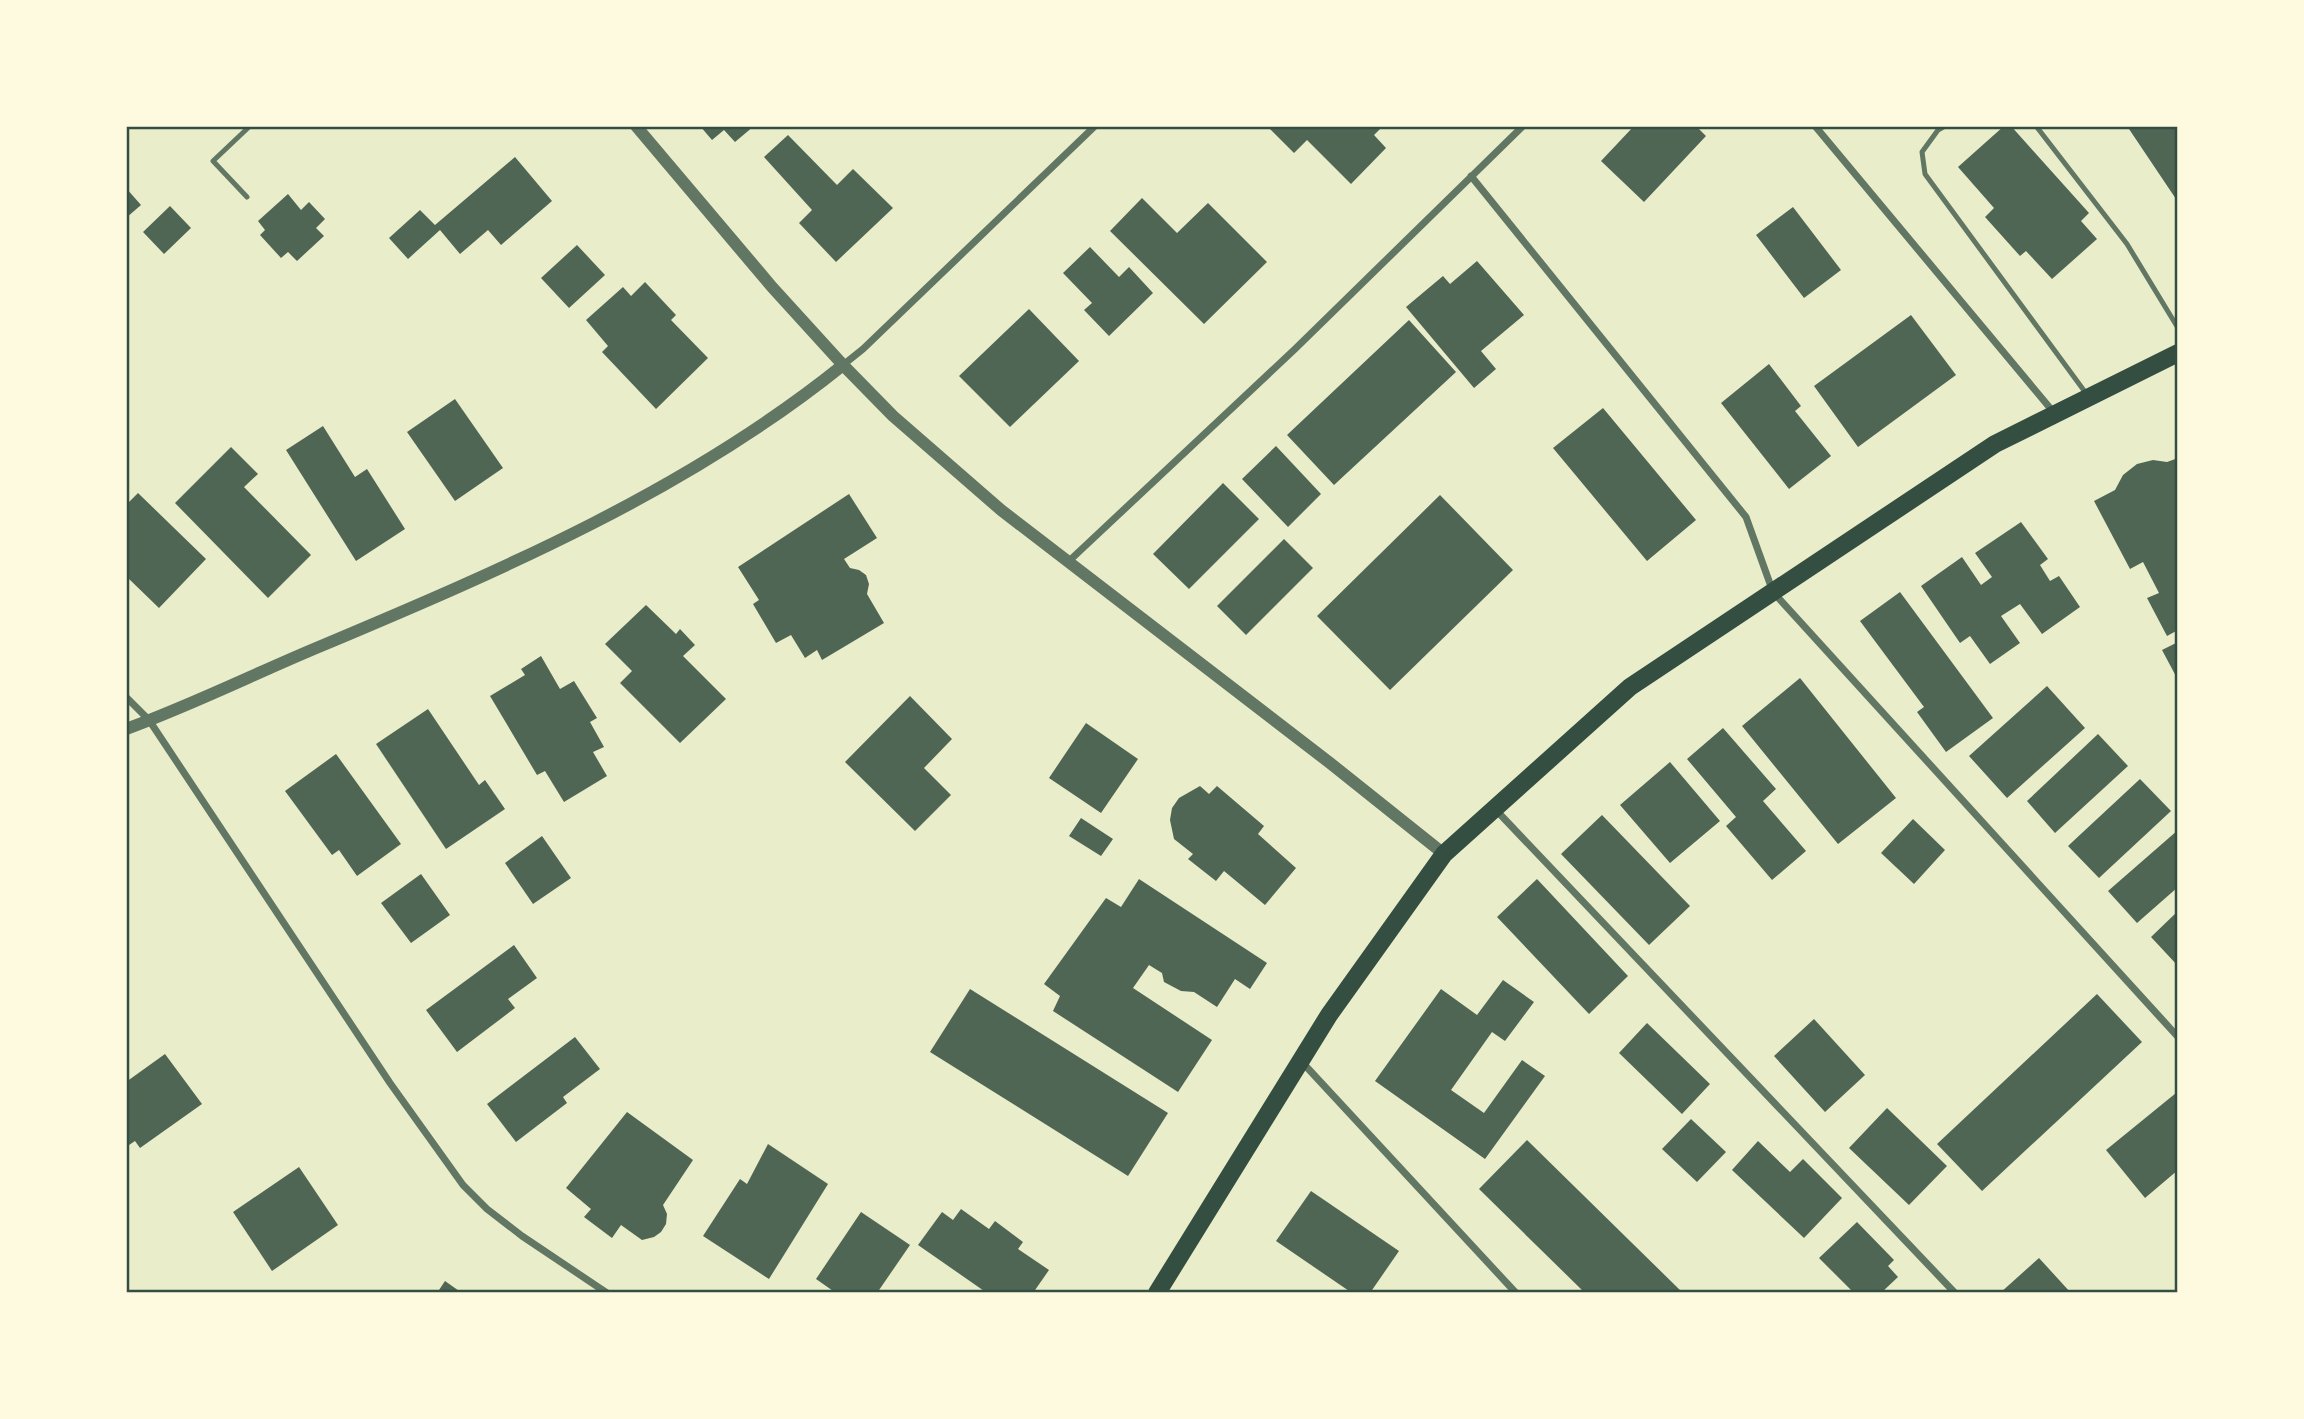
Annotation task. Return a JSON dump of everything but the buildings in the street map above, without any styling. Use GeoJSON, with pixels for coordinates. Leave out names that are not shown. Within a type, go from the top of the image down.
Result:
{"type":"FeatureCollection","features":[{"type":"Feature","properties":{"kind":"main road"},"geometry":{"type":"LineString","coordinates":[[1157,1293],[1329,1015],[1444,855],[1630,687],[1995,444],[2177,356]]}},
{"type":"Feature","properties":{"kind":"street"},"geometry":{"type":"LineString","coordinates":[[636,126],[772,287],[843,365],[903,425],[1001,510],[1330,763],[1444,855]]}},
{"type":"Feature","properties":{"kind":"street"},"geometry":{"type":"LineString","coordinates":[[126,729],[446,593],[620,511],[788,409],[863,349],[1095,126]]}},
{"type":"Feature","properties":{"kind":"street"},"geometry":{"type":"LineString","coordinates":[[1068,562],[1285,358],[1522,126]]}},
{"type":"Feature","properties":{"kind":"street"},"geometry":{"type":"LineString","coordinates":[[1815,126],[2055,414]]}},
{"type":"Feature","properties":{"kind":"street"},"geometry":{"type":"LineString","coordinates":[[1471,176],[1746,517],[1773,592],[2178,1037]]}},
{"type":"Feature","properties":{"kind":"street"},"geometry":{"type":"LineString","coordinates":[[126,697],[149,720],[390,1083],[463,1185],[487,1209],[522,1236],[607,1293]]}},
{"type":"Feature","properties":{"kind":"street"},"geometry":{"type":"LineString","coordinates":[[1495,809],[1955,1293]]}},
{"type":"Feature","properties":{"kind":"street"},"geometry":{"type":"LineString","coordinates":[[1301,1061],[1516,1293]]}},
{"type":"Feature","properties":{"kind":"lane"},"geometry":{"type":"LineString","coordinates":[[247,197],[213,161],[250,126]]}},
{"type":"Feature","properties":{"kind":"lane"},"geometry":{"type":"LineString","coordinates":[[1945,126],[1938,130],[1922,152],[1925,174],[2090,397]]}},
{"type":"Feature","properties":{"kind":"lane"},"geometry":{"type":"LineString","coordinates":[[2036,126],[2127,244],[2178,328]]}}]}
